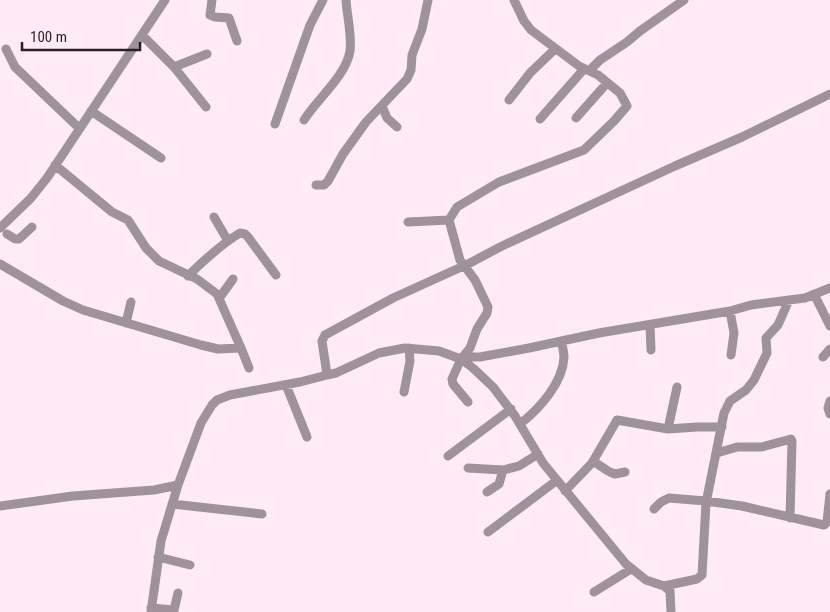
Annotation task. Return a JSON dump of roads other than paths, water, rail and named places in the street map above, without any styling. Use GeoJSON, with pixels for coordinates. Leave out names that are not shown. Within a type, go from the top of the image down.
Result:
{"type":"FeatureCollection","features":[{"type":"Feature","properties":{"kind":"street"},"geometry":{"type":"LineString","coordinates":[[32,227],[19,239],[15,239],[2,230],[31,198],[55,165],[165,0]]}},
{"type":"Feature","properties":{"kind":"street"},"geometry":{"type":"LineString","coordinates":[[212,0],[210,15],[229,18],[237,41]]}},
{"type":"Feature","properties":{"kind":"street"},"geometry":{"type":"LineString","coordinates":[[275,124],[310,25],[323,0]]}},
{"type":"Feature","properties":{"kind":"street"},"geometry":{"type":"LineString","coordinates":[[304,120],[341,72],[348,59],[350,47],[346,0]]}},
{"type":"Feature","properties":{"kind":"street"},"geometry":{"type":"LineString","coordinates":[[316,185],[324,185],[328,182],[343,154],[370,116],[404,83],[411,70],[412,55],[422,29],[428,0]]}},
{"type":"Feature","properties":{"kind":"street"},"geometry":{"type":"LineString","coordinates":[[468,402],[452,382],[463,357],[470,348],[477,329],[487,313],[488,307],[475,280],[460,260],[449,220],[457,207],[499,182],[584,150],[627,106],[620,93],[555,49],[526,26],[514,0]]}},
{"type":"Feature","properties":{"kind":"street"},"geometry":{"type":"LineString","coordinates":[[540,119],[587,70],[684,0]]}},
{"type":"Feature","properties":{"kind":"street"},"geometry":{"type":"LineString","coordinates":[[142,35],[174,67],[206,107]]}},
{"type":"Feature","properties":{"kind":"street"},"geometry":{"type":"LineString","coordinates":[[6,49],[15,67],[79,128]]}},
{"type":"Feature","properties":{"kind":"street"},"geometry":{"type":"LineString","coordinates":[[509,100],[530,73],[555,49]]}},
{"type":"Feature","properties":{"kind":"street"},"geometry":{"type":"LineString","coordinates":[[174,67],[207,54]]}},
{"type":"Feature","properties":{"kind":"street"},"geometry":{"type":"LineString","coordinates":[[576,118],[607,83]]}},
{"type":"Feature","properties":{"kind":"street"},"geometry":{"type":"LineString","coordinates":[[327,376],[322,341],[325,335],[393,298],[675,166],[742,137],[830,94]]}},
{"type":"Feature","properties":{"kind":"street"},"geometry":{"type":"LineString","coordinates":[[382,106],[388,118],[397,127]]}},
{"type":"Feature","properties":{"kind":"street"},"geometry":{"type":"LineString","coordinates":[[91,111],[161,158]]}},
{"type":"Feature","properties":{"kind":"street"},"geometry":{"type":"LineString","coordinates":[[55,165],[108,209],[128,220],[146,248],[158,261],[197,279],[220,297],[249,368]]}},
{"type":"Feature","properties":{"kind":"street"},"geometry":{"type":"LineString","coordinates":[[214,218],[228,240]]}},
{"type":"Feature","properties":{"kind":"street"},"geometry":{"type":"LineString","coordinates":[[408,222],[449,220]]}},
{"type":"Feature","properties":{"kind":"street"},"geometry":{"type":"LineString","coordinates":[[188,276],[228,240],[240,233],[246,234],[276,275]]}},
{"type":"Feature","properties":{"kind":"street"},"geometry":{"type":"LineString","coordinates":[[0,264],[83,310],[218,349],[241,348]]}},
{"type":"Feature","properties":{"kind":"street"},"geometry":{"type":"LineString","coordinates":[[220,297],[233,279]]}},
{"type":"Feature","properties":{"kind":"street"},"geometry":{"type":"LineString","coordinates":[[178,593],[174,610],[151,610],[161,541],[172,504],[201,424],[207,412],[217,400],[230,395],[327,376],[392,349],[409,348],[463,357],[480,357],[562,342],[599,332],[650,325],[751,305],[805,298],[830,288]]}},
{"type":"Feature","properties":{"kind":"street"},"geometry":{"type":"LineString","coordinates":[[814,294],[830,326]]}},
{"type":"Feature","properties":{"kind":"street"},"geometry":{"type":"LineString","coordinates":[[664,586],[697,579],[702,575],[706,501],[728,404],[733,398],[748,388],[754,380],[766,353],[766,338],[778,325],[789,300]]}},
{"type":"Feature","properties":{"kind":"street"},"geometry":{"type":"LineString","coordinates":[[126,322],[132,302]]}},
{"type":"Feature","properties":{"kind":"street"},"geometry":{"type":"LineString","coordinates":[[730,310],[734,333],[731,355]]}},
{"type":"Feature","properties":{"kind":"street"},"geometry":{"type":"LineString","coordinates":[[650,325],[651,350]]}},
{"type":"Feature","properties":{"kind":"street"},"geometry":{"type":"LineString","coordinates":[[520,424],[536,410],[557,382],[564,357],[562,342]]}},
{"type":"Feature","properties":{"kind":"street"},"geometry":{"type":"LineString","coordinates":[[404,392],[410,361],[409,348]]}},
{"type":"Feature","properties":{"kind":"street"},"geometry":{"type":"LineString","coordinates":[[823,357],[830,349]]}},
{"type":"Feature","properties":{"kind":"street"},"geometry":{"type":"LineString","coordinates":[[463,357],[494,387],[511,409],[556,481],[630,568],[646,580],[664,586],[670,591],[671,612]]}},
{"type":"Feature","properties":{"kind":"street"},"geometry":{"type":"LineString","coordinates":[[286,385],[308,437]]}},
{"type":"Feature","properties":{"kind":"street"},"geometry":{"type":"LineString","coordinates":[[668,429],[677,387]]}},
{"type":"Feature","properties":{"kind":"street"},"geometry":{"type":"LineString","coordinates":[[830,401],[828,408],[830,414]]}},
{"type":"Feature","properties":{"kind":"street"},"geometry":{"type":"LineString","coordinates":[[448,456],[511,409]]}},
{"type":"Feature","properties":{"kind":"street"},"geometry":{"type":"LineString","coordinates":[[565,490],[593,461],[617,420],[668,429],[722,427]]}},
{"type":"Feature","properties":{"kind":"street"},"geometry":{"type":"LineString","coordinates":[[717,453],[737,447],[768,446],[791,439],[790,518]]}},
{"type":"Feature","properties":{"kind":"street"},"geometry":{"type":"LineString","coordinates":[[468,468],[503,470],[519,466],[538,454]]}},
{"type":"Feature","properties":{"kind":"street"},"geometry":{"type":"LineString","coordinates":[[593,461],[609,472],[615,474],[625,472]]}},
{"type":"Feature","properties":{"kind":"street"},"geometry":{"type":"LineString","coordinates":[[487,492],[499,484],[503,470]]}},
{"type":"Feature","properties":{"kind":"street"},"geometry":{"type":"LineString","coordinates":[[488,532],[556,481]]}},
{"type":"Feature","properties":{"kind":"street"},"geometry":{"type":"LineString","coordinates":[[0,506],[73,496],[154,490],[178,485]]}},
{"type":"Feature","properties":{"kind":"street"},"geometry":{"type":"LineString","coordinates":[[654,509],[661,502],[669,498],[706,501],[742,506],[816,524],[826,524],[830,494]]}},
{"type":"Feature","properties":{"kind":"street"},"geometry":{"type":"LineString","coordinates":[[172,504],[262,514]]}},
{"type":"Feature","properties":{"kind":"street"},"geometry":{"type":"LineString","coordinates":[[158,557],[190,565]]}},
{"type":"Feature","properties":{"kind":"street"},"geometry":{"type":"LineString","coordinates":[[594,592],[630,568]]}}]}
